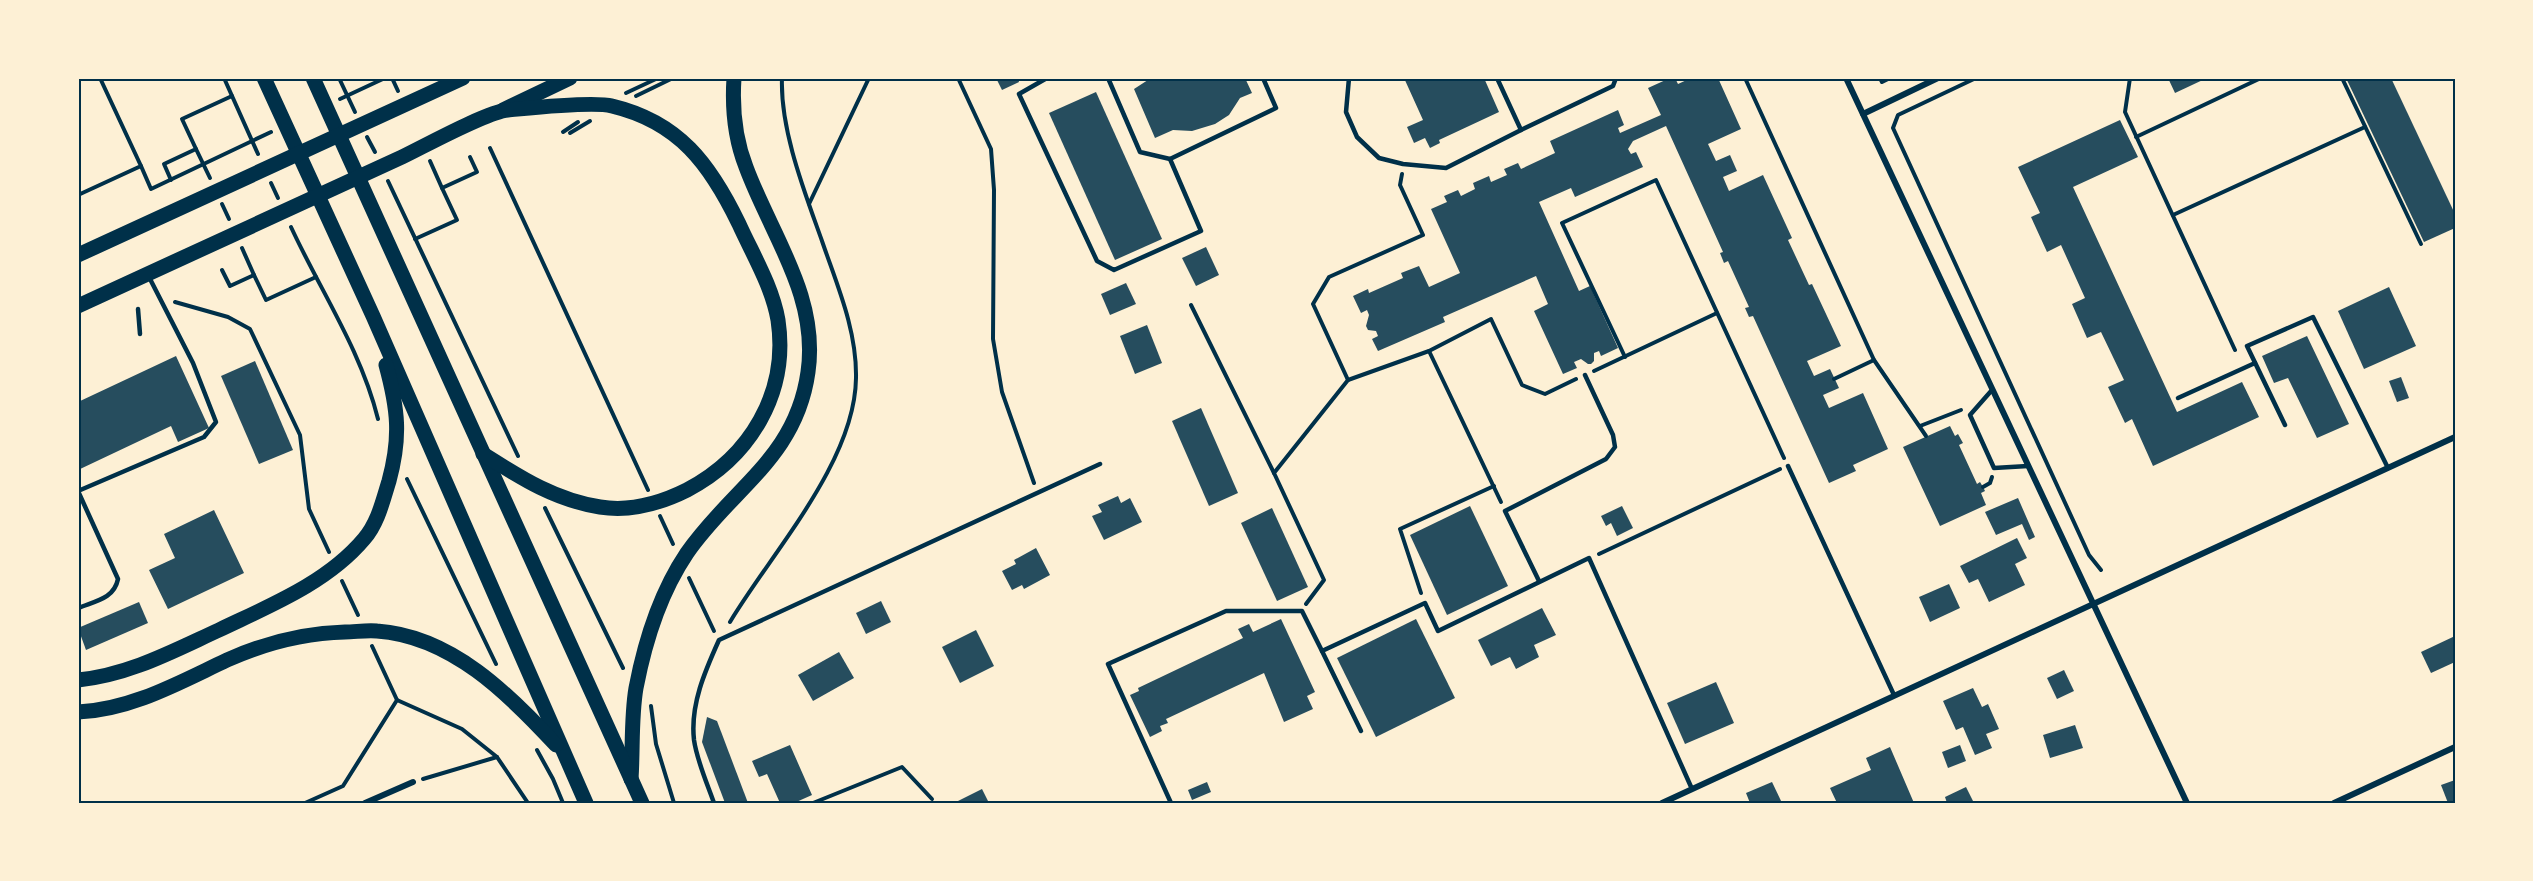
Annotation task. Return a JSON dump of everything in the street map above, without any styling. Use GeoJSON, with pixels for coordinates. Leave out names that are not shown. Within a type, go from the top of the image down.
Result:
{"type":"FeatureCollection","features":[{"type":"Feature","properties":{"kind":"main road"},"geometry":{"type":"LineString","coordinates":[[264,78],[373,316],[586,803]]}},
{"type":"Feature","properties":{"kind":"main road"},"geometry":{"type":"LineString","coordinates":[[313,78],[642,803]]}},
{"type":"Feature","properties":{"kind":"main road"},"geometry":{"type":"LineString","coordinates":[[78,255],[463,78]]}},
{"type":"Feature","properties":{"kind":"main road"},"geometry":{"type":"LineString","coordinates":[[78,306],[570,78]]}},
{"type":"Feature","properties":{"kind":"main road"},"geometry":{"type":"LineString","coordinates":[[631,779],[636,689],[654,620],[687,554],[709,526],[765,468],[787,436],[801,405],[808,373],[811,340],[807,310],[797,281],[745,165],[733,107],[734,78]]}},
{"type":"Feature","properties":{"kind":"main road"},"geometry":{"type":"LineString","coordinates":[[483,454],[534,486],[564,500],[602,508],[634,509],[662,502],[713,476],[736,455],[755,431],[769,404],[777,376],[778,319],[768,285],[720,186],[684,142],[664,125],[618,100],[607,104],[503,110]]}},
{"type":"Feature","properties":{"kind":"main road"},"geometry":{"type":"LineString","coordinates":[[78,680],[110,675],[151,661],[309,585],[341,562],[366,538],[380,510],[394,462],[399,430],[391,383],[373,316]]}},
{"type":"Feature","properties":{"kind":"main road"},"geometry":{"type":"LineString","coordinates":[[78,712],[128,704],[234,657],[283,639],[324,632],[376,631],[429,644],[469,666],[506,693],[564,754]]}},
{"type":"Feature","properties":{"kind":"street"},"geometry":{"type":"LineString","coordinates":[[1846,78],[2187,803]]}},
{"type":"Feature","properties":{"kind":"street"},"geometry":{"type":"LineString","coordinates":[[1863,114],[1938,78]]}},
{"type":"Feature","properties":{"kind":"street"},"geometry":{"type":"LineString","coordinates":[[1662,803],[2455,437]]}},
{"type":"Feature","properties":{"kind":"street"},"geometry":{"type":"LineString","coordinates":[[2334,803],[2455,747]]}},
{"type":"Feature","properties":{"kind":"street"},"geometry":{"type":"LineString","coordinates":[[365,803],[413,782]]}},
{"type":"Feature","properties":{"kind":"lane"},"geometry":{"type":"LineString","coordinates":[[1047,78],[1018,94],[1097,261],[1114,270],[1201,231],[1170,159]]}},
{"type":"Feature","properties":{"kind":"lane"},"geometry":{"type":"LineString","coordinates":[[1108,78],[1140,152],[1170,159],[1276,108],[1263,78]]}},
{"type":"Feature","properties":{"kind":"lane"},"geometry":{"type":"LineString","coordinates":[[1349,78],[1346,112],[1357,137],[1379,158],[1403,164],[1446,168],[1613,86],[1616,78]]}},
{"type":"Feature","properties":{"kind":"lane"},"geometry":{"type":"LineString","coordinates":[[1497,78],[1521,130]]}},
{"type":"Feature","properties":{"kind":"lane"},"geometry":{"type":"LineString","coordinates":[[78,608],[110,596],[116,589],[118,579],[78,491],[204,437],[216,422],[193,363],[148,274]]}},
{"type":"Feature","properties":{"kind":"lane"},"geometry":{"type":"LineString","coordinates":[[138,309],[140,334]]}},
{"type":"Feature","properties":{"kind":"lane"},"geometry":{"type":"LineString","coordinates":[[2285,425],[2247,346],[2313,317],[2388,468]]}},
{"type":"Feature","properties":{"kind":"lane"},"geometry":{"type":"LineString","coordinates":[[2178,398],[2255,363]]}},
{"type":"Feature","properties":{"kind":"lane"},"geometry":{"type":"LineString","coordinates":[[1539,581],[1505,511],[1606,459],[1615,447],[1613,435],[1585,375]]}},
{"type":"Feature","properties":{"kind":"lane"},"geometry":{"type":"LineString","coordinates":[[1992,390],[1970,415],[1994,468],[2028,466]]}},
{"type":"Feature","properties":{"kind":"lane"},"geometry":{"type":"LineString","coordinates":[[714,803],[694,740],[695,718],[704,675],[718,640],[1100,464]]}},
{"type":"Feature","properties":{"kind":"lane"},"geometry":{"type":"LineString","coordinates":[[1788,466],[1894,695]]}},
{"type":"Feature","properties":{"kind":"lane"},"geometry":{"type":"LineString","coordinates":[[1322,651],[1425,603],[1438,631],[1589,558],[1692,789]]}},
{"type":"Feature","properties":{"kind":"lane"},"geometry":{"type":"LineString","coordinates":[[1171,803],[1108,664],[1226,611],[1302,611],[1361,732]]}},
{"type":"Feature","properties":{"kind":"path"},"geometry":{"type":"LineString","coordinates":[[100,78],[151,189],[182,174]]}},
{"type":"Feature","properties":{"kind":"path"},"geometry":{"type":"LineString","coordinates":[[224,78],[245,127]]}},
{"type":"Feature","properties":{"kind":"path"},"geometry":{"type":"LineString","coordinates":[[339,78],[359,120]]}},
{"type":"Feature","properties":{"kind":"path"},"geometry":{"type":"LineString","coordinates":[[618,100],[658,78]]}},
{"type":"Feature","properties":{"kind":"path"},"geometry":{"type":"LineString","coordinates":[[618,100],[673,78]]}},
{"type":"Feature","properties":{"kind":"path"},"geometry":{"type":"LineString","coordinates":[[808,204],[869,78]]}},
{"type":"Feature","properties":{"kind":"path"},"geometry":{"type":"LineString","coordinates":[[958,78],[991,149],[994,190],[993,339],[1002,392],[1038,492]]}},
{"type":"Feature","properties":{"kind":"path"},"geometry":{"type":"LineString","coordinates":[[1745,78],[1874,360],[1926,436]]}},
{"type":"Feature","properties":{"kind":"path"},"geometry":{"type":"LineString","coordinates":[[1880,78],[1882,82],[1890,78]]}},
{"type":"Feature","properties":{"kind":"path"},"geometry":{"type":"LineString","coordinates":[[1976,78],[1898,115],[1893,128],[2089,555],[2101,570]]}},
{"type":"Feature","properties":{"kind":"path"},"geometry":{"type":"LineString","coordinates":[[2130,78],[2125,112],[2244,368]]}},
{"type":"Feature","properties":{"kind":"path"},"geometry":{"type":"LineString","coordinates":[[2136,137],[2261,78]]}},
{"type":"Feature","properties":{"kind":"path"},"geometry":{"type":"LineString","coordinates":[[2342,78],[2421,244]]}},
{"type":"Feature","properties":{"kind":"path"},"geometry":{"type":"LineString","coordinates":[[211,180],[182,119],[232,96]]}},
{"type":"Feature","properties":{"kind":"path"},"geometry":{"type":"LineString","coordinates":[[2173,215],[2365,127]]}},
{"type":"Feature","properties":{"kind":"path"},"geometry":{"type":"LineString","coordinates":[[364,130],[379,162]]}},
{"type":"Feature","properties":{"kind":"path"},"geometry":{"type":"LineString","coordinates":[[490,148],[641,475]]}},
{"type":"Feature","properties":{"kind":"path"},"geometry":{"type":"LineString","coordinates":[[171,180],[164,164],[196,149]]}},
{"type":"Feature","properties":{"kind":"path"},"geometry":{"type":"LineString","coordinates":[[415,239],[457,220],[442,188],[477,172],[470,157]]}},
{"type":"Feature","properties":{"kind":"path"},"geometry":{"type":"LineString","coordinates":[[1348,381],[1313,304],[1329,277],[1423,235],[1400,185],[1403,164]]}},
{"type":"Feature","properties":{"kind":"path"},"geometry":{"type":"LineString","coordinates":[[78,195],[141,166]]}},
{"type":"Feature","properties":{"kind":"path"},"geometry":{"type":"LineString","coordinates":[[384,172],[398,203]]}},
{"type":"Feature","properties":{"kind":"path"},"geometry":{"type":"LineString","coordinates":[[1589,558],[1788,466],[1656,180],[1562,223],[1625,357]]}},
{"type":"Feature","properties":{"kind":"path"},"geometry":{"type":"LineString","coordinates":[[220,201],[230,222]]}},
{"type":"Feature","properties":{"kind":"path"},"geometry":{"type":"LineString","coordinates":[[240,243],[266,300],[316,277]]}},
{"type":"Feature","properties":{"kind":"path"},"geometry":{"type":"LineString","coordinates":[[299,245],[371,392],[378,427]]}},
{"type":"Feature","properties":{"kind":"path"},"geometry":{"type":"LineString","coordinates":[[222,270],[230,286],[254,275]]}},
{"type":"Feature","properties":{"kind":"path"},"geometry":{"type":"LineString","coordinates":[[160,298],[228,317],[250,329],[300,435],[309,509],[328,554],[336,547]]}},
{"type":"Feature","properties":{"kind":"path"},"geometry":{"type":"LineString","coordinates":[[1191,305],[1324,580],[1302,611]]}},
{"type":"Feature","properties":{"kind":"path"},"geometry":{"type":"LineString","coordinates":[[1274,473],[1348,381],[1429,351],[1491,319],[1522,385],[1545,394],[1717,313]]}},
{"type":"Feature","properties":{"kind":"path"},"geometry":{"type":"LineString","coordinates":[[1429,351],[1505,511]]}},
{"type":"Feature","properties":{"kind":"path"},"geometry":{"type":"LineString","coordinates":[[1834,379],[1874,360]]}},
{"type":"Feature","properties":{"kind":"path"},"geometry":{"type":"LineString","coordinates":[[1920,426],[1979,404]]}},
{"type":"Feature","properties":{"kind":"path"},"geometry":{"type":"LineString","coordinates":[[394,462],[411,485],[496,664]]}},
{"type":"Feature","properties":{"kind":"path"},"geometry":{"type":"LineString","coordinates":[[1425,603],[1400,529],[1494,486]]}},
{"type":"Feature","properties":{"kind":"path"},"geometry":{"type":"LineString","coordinates":[[340,576],[360,620]]}},
{"type":"Feature","properties":{"kind":"path"},"geometry":{"type":"LineString","coordinates":[[370,641],[397,700],[462,729],[497,757],[528,803]]}},
{"type":"Feature","properties":{"kind":"path"},"geometry":{"type":"LineString","coordinates":[[305,803],[343,786],[397,700]]}},
{"type":"Feature","properties":{"kind":"path"},"geometry":{"type":"LineString","coordinates":[[534,745],[554,779],[563,803]]}},
{"type":"Feature","properties":{"kind":"path"},"geometry":{"type":"LineString","coordinates":[[413,782],[497,757]]}},
{"type":"Feature","properties":{"kind":"path"},"geometry":{"type":"LineString","coordinates":[[813,803],[902,767],[932,799]]}},
{"type":"Feature","properties":{"kind":"building"},"geometry":{"type":"Polygon","coordinates":[[[996,78],[1018,78],[1019,82],[1002,90],[996,78]]]}},
{"type":"Feature","properties":{"kind":"building"},"geometry":{"type":"Polygon","coordinates":[[[1151,78],[1245,78],[1252,93],[1240,98],[1229,115],[1215,124],[1192,131],[1173,130],[1155,138],[1134,89],[1151,78]]]}},
{"type":"Feature","properties":{"kind":"building"},"geometry":{"type":"Polygon","coordinates":[[[1404,78],[1484,78],[1499,112],[1439,140],[1440,143],[1430,148],[1425,138],[1414,143],[1407,127],[1423,120],[1404,78]]]}},
{"type":"Feature","properties":{"kind":"building"},"geometry":{"type":"Polygon","coordinates":[[[1675,78],[1678,84],[1691,78],[1718,78],[1741,129],[1708,144],[1716,161],[1730,155],[1737,171],[1723,177],[1729,191],[1763,175],[1792,238],[1788,240],[1841,346],[1807,361],[1814,376],[1830,369],[1839,388],[1823,395],[1829,408],[1863,393],[1888,449],[1853,465],[1856,471],[1829,483],[1753,316],[1749,317],[1745,308],[1749,307],[1728,261],[1724,263],[1720,253],[1723,252],[1666,126],[1633,141],[1628,149],[1631,154],[1636,152],[1643,167],[1575,197],[1571,188],[1539,202],[1579,291],[1590,286],[1618,348],[1601,356],[1599,351],[1594,353],[1594,361],[1591,364],[1581,359],[1574,362],[1577,368],[1563,374],[1534,311],[1548,304],[1536,276],[1443,317],[1445,322],[1378,351],[1372,339],[1378,336],[1376,331],[1368,330],[1366,326],[1369,315],[1367,310],[1361,313],[1353,296],[1368,289],[1369,293],[1403,278],[1401,273],[1419,266],[1429,287],[1460,273],[1431,209],[1447,202],[1444,196],[1458,190],[1461,196],[1475,189],[1473,183],[1489,176],[1491,182],[1507,175],[1504,169],[1518,163],[1521,169],[1555,153],[1550,141],[1618,110],[1624,125],[1618,128],[1620,133],[1661,115],[1648,88],[1675,78]]]}},
{"type":"Feature","properties":{"kind":"building"},"geometry":{"type":"Polygon","coordinates":[[[2168,78],[2207,78],[2175,93],[2168,78]]]}},
{"type":"Feature","properties":{"kind":"building"},"geometry":{"type":"Polygon","coordinates":[[[2346,78],[2391,78],[2455,214],[2455,228],[2424,242],[2346,78]]]}},
{"type":"Feature","properties":{"kind":"building"},"geometry":{"type":"Polygon","coordinates":[[[1096,92],[1162,239],[1115,260],[1049,113],[1096,92]]]}},
{"type":"Feature","properties":{"kind":"building"},"geometry":{"type":"Polygon","coordinates":[[[2120,120],[2138,157],[2073,187],[2177,412],[2242,382],[2259,417],[2153,466],[2132,419],[2125,423],[2108,387],[2124,380],[2101,332],[2087,338],[2072,304],[2085,298],[2061,245],[2047,252],[2031,217],[2040,213],[2018,167],[2120,120]]]}},
{"type":"Feature","properties":{"kind":"building"},"geometry":{"type":"Polygon","coordinates":[[[1206,247],[1219,275],[1196,286],[1182,258],[1206,247]]]}},
{"type":"Feature","properties":{"kind":"building"},"geometry":{"type":"Polygon","coordinates":[[[1126,283],[1136,304],[1110,315],[1101,294],[1126,283]]]}},
{"type":"Feature","properties":{"kind":"building"},"geometry":{"type":"Polygon","coordinates":[[[2389,287],[2416,346],[2364,369],[2338,311],[2389,287]]]}},
{"type":"Feature","properties":{"kind":"building"},"geometry":{"type":"Polygon","coordinates":[[[1147,325],[1162,363],[1135,374],[1120,336],[1147,325]]]}},
{"type":"Feature","properties":{"kind":"building"},"geometry":{"type":"Polygon","coordinates":[[[2307,336],[2349,424],[2317,438],[2288,378],[2274,383],[2262,356],[2307,336]]]}},
{"type":"Feature","properties":{"kind":"building"},"geometry":{"type":"Polygon","coordinates":[[[176,356],[209,428],[178,442],[171,426],[78,470],[78,402],[176,356]]]}},
{"type":"Feature","properties":{"kind":"building"},"geometry":{"type":"Polygon","coordinates":[[[255,361],[293,450],[259,464],[221,376],[255,361]]]}},
{"type":"Feature","properties":{"kind":"building"},"geometry":{"type":"Polygon","coordinates":[[[2401,377],[2409,398],[2397,402],[2389,381],[2401,377]]]}},
{"type":"Feature","properties":{"kind":"building"},"geometry":{"type":"Polygon","coordinates":[[[1201,408],[1238,493],[1209,506],[1172,421],[1201,408]]]}},
{"type":"Feature","properties":{"kind":"building"},"geometry":{"type":"Polygon","coordinates":[[[1950,426],[1955,436],[1958,434],[1963,443],[1959,445],[1977,484],[1980,482],[1985,491],[1981,493],[1986,505],[1940,526],[1903,447],[1950,426]]]}},
{"type":"Feature","properties":{"kind":"building"},"geometry":{"type":"Polygon","coordinates":[[[1118,496],[1121,503],[1130,498],[1142,522],[1104,540],[1092,516],[1102,512],[1098,505],[1118,496]]]}},
{"type":"Feature","properties":{"kind":"building"},"geometry":{"type":"Polygon","coordinates":[[[2018,498],[2035,537],[2029,540],[2022,524],[1996,535],[1985,512],[2018,498]]]}},
{"type":"Feature","properties":{"kind":"building"},"geometry":{"type":"Polygon","coordinates":[[[1470,506],[1508,586],[1447,615],[1410,535],[1470,506]]]}},
{"type":"Feature","properties":{"kind":"building"},"geometry":{"type":"Polygon","coordinates":[[[1622,506],[1633,528],[1617,536],[1611,523],[1606,526],[1601,516],[1622,506]]]}},
{"type":"Feature","properties":{"kind":"building"},"geometry":{"type":"Polygon","coordinates":[[[1272,508],[1308,587],[1277,601],[1241,523],[1272,508]]]}},
{"type":"Feature","properties":{"kind":"building"},"geometry":{"type":"Polygon","coordinates":[[[214,510],[244,573],[168,609],[149,570],[175,558],[164,534],[214,510]]]}},
{"type":"Feature","properties":{"kind":"building"},"geometry":{"type":"Polygon","coordinates":[[[2017,538],[2027,558],[2015,564],[2025,585],[1989,602],[1978,579],[1969,583],[1960,566],[2017,538]]]}},
{"type":"Feature","properties":{"kind":"building"},"geometry":{"type":"Polygon","coordinates":[[[1036,548],[1050,575],[1024,589],[1022,585],[1012,590],[1002,571],[1016,564],[1014,560],[1036,548]]]}},
{"type":"Feature","properties":{"kind":"building"},"geometry":{"type":"Polygon","coordinates":[[[1949,584],[1960,608],[1930,622],[1919,597],[1949,584]]]}},
{"type":"Feature","properties":{"kind":"building"},"geometry":{"type":"Polygon","coordinates":[[[881,601],[891,622],[866,634],[856,613],[881,601]]]}},
{"type":"Feature","properties":{"kind":"building"},"geometry":{"type":"Polygon","coordinates":[[[139,602],[148,623],[86,650],[78,628],[139,602]]]}},
{"type":"Feature","properties":{"kind":"building"},"geometry":{"type":"Polygon","coordinates":[[[1542,608],[1556,635],[1534,645],[1539,657],[1516,669],[1510,657],[1491,666],[1478,640],[1542,608]]]}},
{"type":"Feature","properties":{"kind":"building"},"geometry":{"type":"Polygon","coordinates":[[[1281,619],[1315,692],[1307,696],[1313,709],[1284,722],[1264,673],[1166,719],[1168,723],[1160,726],[1162,731],[1150,737],[1130,695],[1139,691],[1138,688],[1243,638],[1238,629],[1249,624],[1253,632],[1281,619]]]}},
{"type":"Feature","properties":{"kind":"building"},"geometry":{"type":"Polygon","coordinates":[[[1416,619],[1455,698],[1376,737],[1337,658],[1416,619]]]}},
{"type":"Feature","properties":{"kind":"building"},"geometry":{"type":"Polygon","coordinates":[[[976,630],[994,666],[960,683],[942,647],[976,630]]]}},
{"type":"Feature","properties":{"kind":"building"},"geometry":{"type":"Polygon","coordinates":[[[2455,636],[2455,662],[2431,673],[2421,652],[2455,636]]]}},
{"type":"Feature","properties":{"kind":"building"},"geometry":{"type":"Polygon","coordinates":[[[839,652],[854,678],[813,701],[798,675],[839,652]]]}},
{"type":"Feature","properties":{"kind":"building"},"geometry":{"type":"Polygon","coordinates":[[[2064,670],[2074,691],[2057,699],[2047,678],[2064,670]]]}},
{"type":"Feature","properties":{"kind":"building"},"geometry":{"type":"Polygon","coordinates":[[[1716,682],[1734,723],[1685,744],[1667,703],[1716,682]]]}},
{"type":"Feature","properties":{"kind":"building"},"geometry":{"type":"Polygon","coordinates":[[[1973,688],[1982,707],[1988,704],[1999,729],[1986,734],[1992,748],[1975,755],[1963,727],[1956,730],[1943,701],[1973,688]]]}},
{"type":"Feature","properties":{"kind":"building"},"geometry":{"type":"Polygon","coordinates":[[[707,717],[717,721],[748,803],[725,803],[702,742],[707,717]]]}},
{"type":"Feature","properties":{"kind":"building"},"geometry":{"type":"Polygon","coordinates":[[[2075,725],[2083,748],[2050,758],[2043,735],[2075,725]]]}},
{"type":"Feature","properties":{"kind":"building"},"geometry":{"type":"Polygon","coordinates":[[[790,745],[812,795],[794,803],[780,803],[767,774],[759,777],[752,761],[790,745]]]}},
{"type":"Feature","properties":{"kind":"building"},"geometry":{"type":"Polygon","coordinates":[[[1960,745],[1966,761],[1948,768],[1942,752],[1960,745]]]}},
{"type":"Feature","properties":{"kind":"building"},"geometry":{"type":"Polygon","coordinates":[[[1890,747],[1914,803],[1837,803],[1830,788],[1871,770],[1866,758],[1890,747]]]}},
{"type":"Feature","properties":{"kind":"building"},"geometry":{"type":"Polygon","coordinates":[[[2455,780],[2455,803],[2448,803],[2441,785],[2455,780]]]}},
{"type":"Feature","properties":{"kind":"building"},"geometry":{"type":"Polygon","coordinates":[[[1207,782],[1211,792],[1192,800],[1188,790],[1207,782]]]}},
{"type":"Feature","properties":{"kind":"building"},"geometry":{"type":"Polygon","coordinates":[[[1772,782],[1782,803],[1750,803],[1746,793],[1772,782]]]}},
{"type":"Feature","properties":{"kind":"building"},"geometry":{"type":"Polygon","coordinates":[[[1966,787],[1974,803],[1947,803],[1945,797],[1966,787]]]}},
{"type":"Feature","properties":{"kind":"building"},"geometry":{"type":"Polygon","coordinates":[[[982,789],[989,803],[959,803],[958,801],[982,789]]]}}]}
